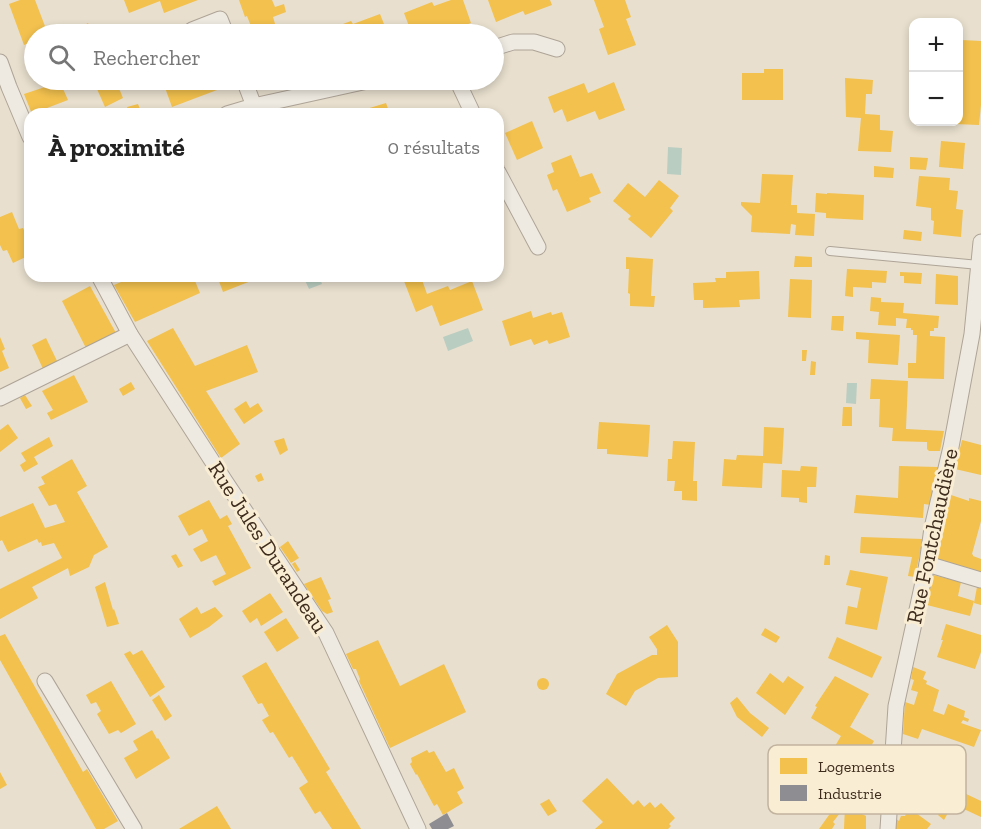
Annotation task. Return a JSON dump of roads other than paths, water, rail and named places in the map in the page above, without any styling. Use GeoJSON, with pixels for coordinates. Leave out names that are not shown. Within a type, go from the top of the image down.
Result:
{"type":"FeatureCollection","features":[{"type":"Feature","properties":{"kind":"street"},"geometry":{"type":"LineString","coordinates":[[207,24],[220,19],[222,24]]}},
{"type":"Feature","properties":{"kind":"street"},"geometry":{"type":"LineString","coordinates":[[504,45],[513,42],[534,42],[557,49]]}},
{"type":"Feature","properties":{"kind":"street"},"geometry":{"type":"LineString","coordinates":[[0,63],[24,122]]}},
{"type":"Feature","properties":{"kind":"street"},"geometry":{"type":"LineString","coordinates":[[247,90],[254,106]]}},
{"type":"Feature","properties":{"kind":"street"},"geometry":{"type":"LineString","coordinates":[[247,108],[327,90]]}},
{"type":"Feature","properties":{"kind":"street"},"geometry":{"type":"LineString","coordinates":[[462,90],[470,108]]}},
{"type":"Feature","properties":{"kind":"street"},"geometry":{"type":"LineString","coordinates":[[504,184],[538,247]]}},
{"type":"Feature","properties":{"kind":"street","name":"Rue Fontchaudière"},"geometry":{"type":"LineString","coordinates":[[893,745],[896,706],[927,564],[932,528],[976,335],[981,242]]}},
{"type":"Feature","properties":{"kind":"street","name":"Rue Jules Durandeau"},"geometry":{"type":"LineString","coordinates":[[102,282],[130,334],[326,633],[418,829]]}},
{"type":"Feature","properties":{"kind":"street"},"geometry":{"type":"LineString","coordinates":[[0,398],[130,334]]}},
{"type":"Feature","properties":{"kind":"street"},"geometry":{"type":"LineString","coordinates":[[927,564],[981,580]]}},
{"type":"Feature","properties":{"kind":"street"},"geometry":{"type":"LineString","coordinates":[[45,681],[134,829]]}},
{"type":"Feature","properties":{"kind":"street","name":"Rue Fontchaudière"},"geometry":{"type":"LineString","coordinates":[[888,829],[889,814]]}},
{"type":"Feature","properties":{"kind":"lane"},"geometry":{"type":"LineString","coordinates":[[830,251],[979,265]]}}]}
